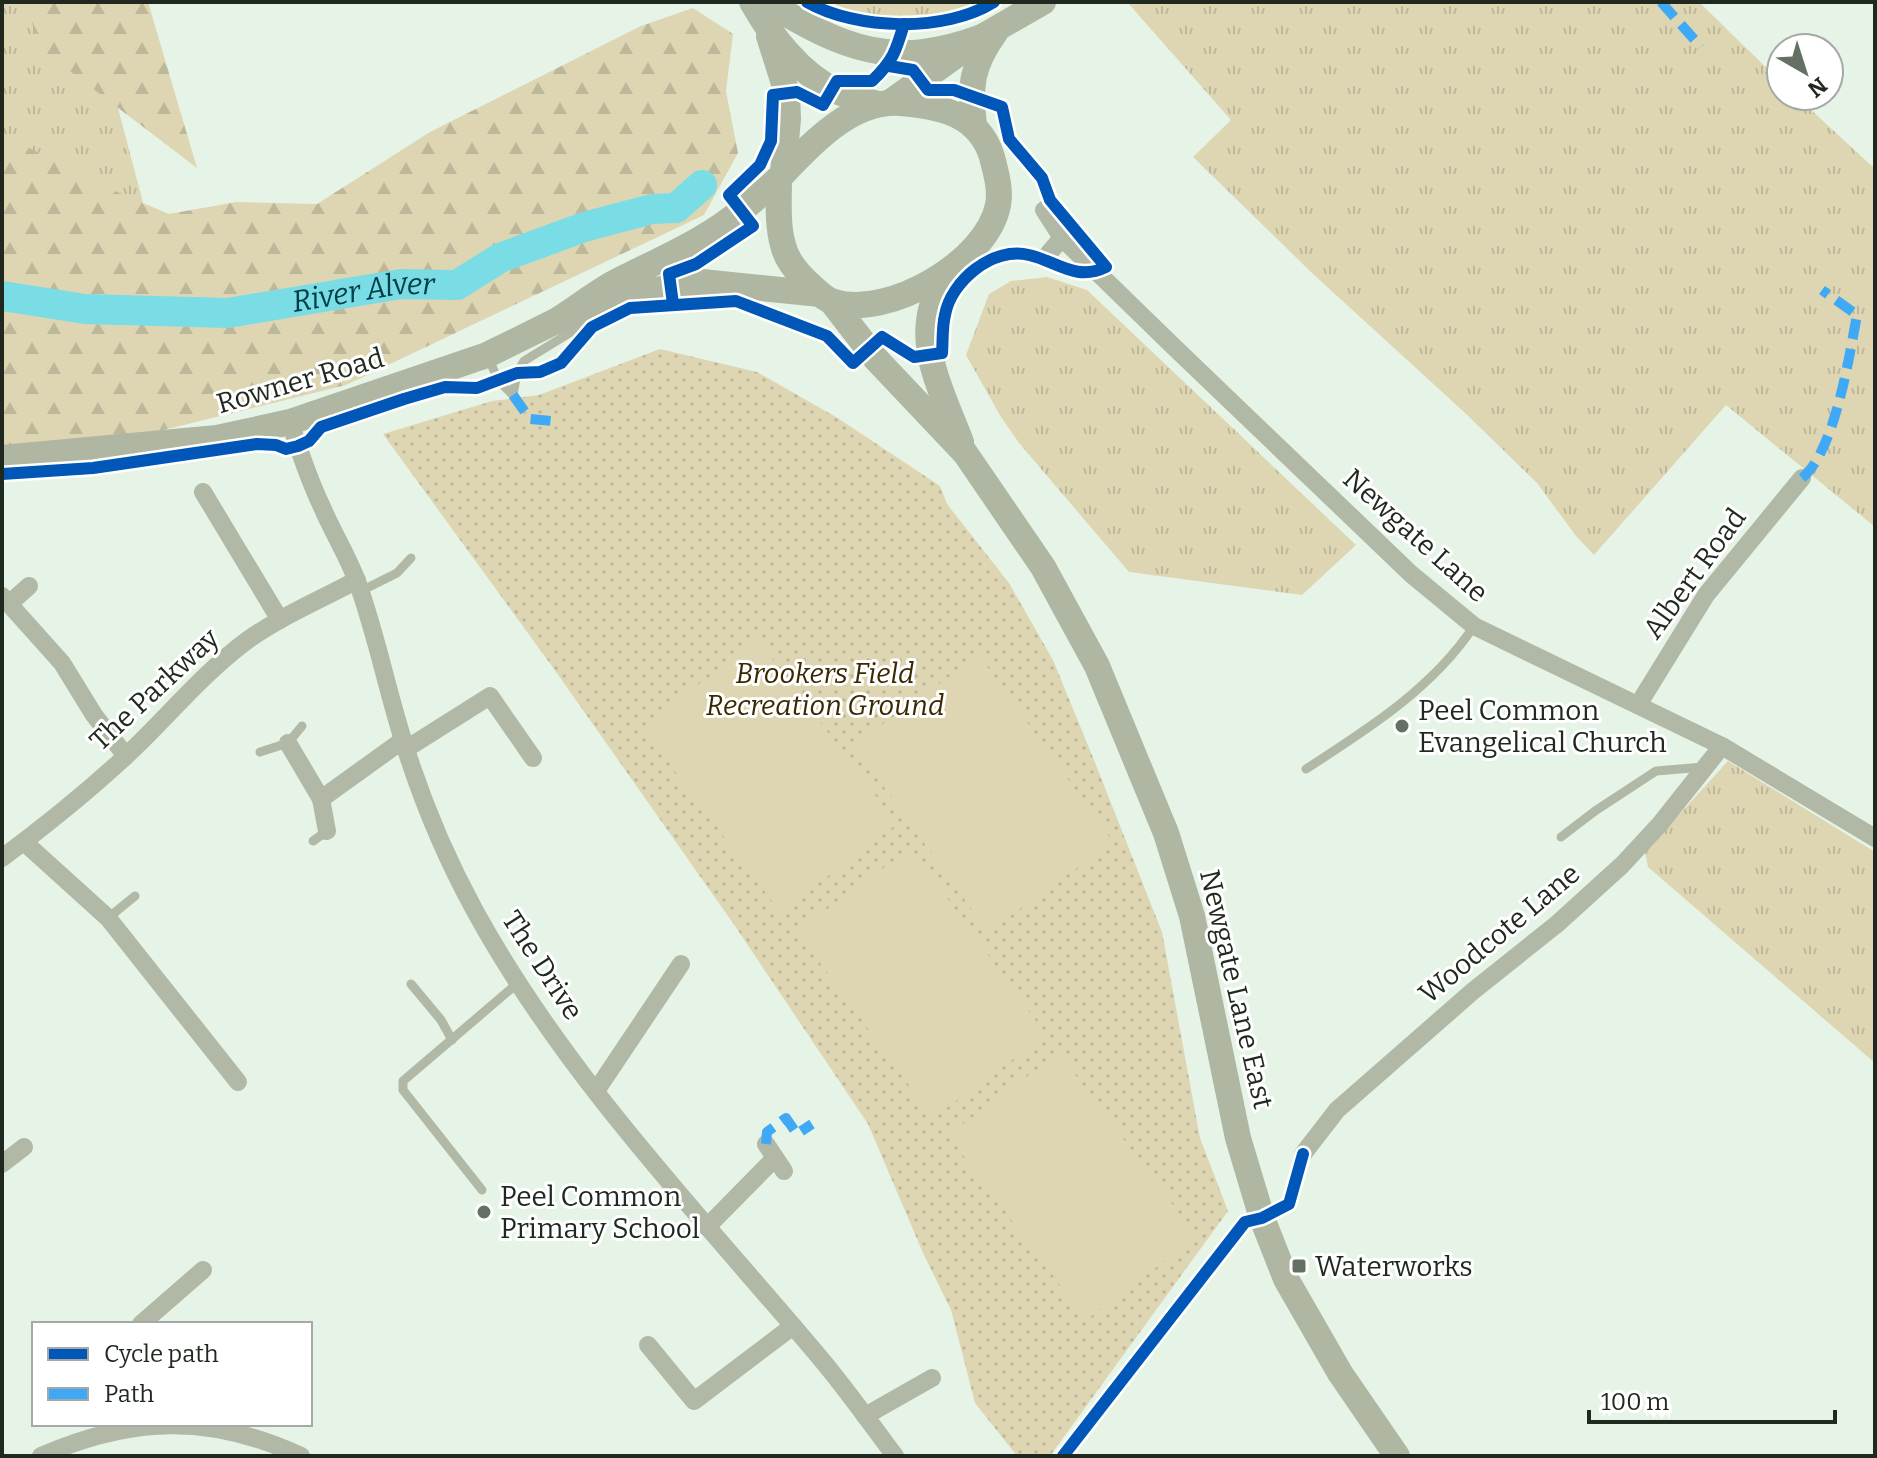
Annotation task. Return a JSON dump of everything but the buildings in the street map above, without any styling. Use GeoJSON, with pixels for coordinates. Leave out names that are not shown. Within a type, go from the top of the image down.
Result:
{"type":"FeatureCollection","features":[{"type":"Feature","properties":{"kind":"main road"},"geometry":{"type":"LineString","coordinates":[[781,176],[801,153],[839,122],[884,104],[1043,2]]}},
{"type":"Feature","properties":{"kind":"main road"},"geometry":{"type":"LineString","coordinates":[[761,9],[880,53],[906,55],[951,49],[989,34]]}},
{"type":"Feature","properties":{"kind":"main road"},"geometry":{"type":"LineString","coordinates":[[761,9],[787,93],[788,119],[781,176],[783,246],[793,268],[826,298],[870,304],[909,293],[951,269],[981,239],[993,220],[998,204],[998,178],[990,151],[974,125],[970,96],[979,56],[989,34]]}},
{"type":"Feature","properties":{"kind":"main road"},"geometry":{"type":"LineString","coordinates":[[761,9],[804,69],[837,92],[884,104],[944,110],[974,125]]}},
{"type":"Feature","properties":{"kind":"main road","name":"Rowner Road"},"geometry":{"type":"LineString","coordinates":[[556,321],[608,286],[678,251],[731,218],[781,176]]}},
{"type":"Feature","properties":{"kind":"main road","name":"Newgate Lane East"},"geometry":{"type":"LineString","coordinates":[[951,269],[933,302],[928,329],[929,354],[965,453]]}},
{"type":"Feature","properties":{"kind":"main road","name":"Rowner Road"},"geometry":{"type":"LineString","coordinates":[[2,458],[217,438],[290,422],[487,355],[556,321],[632,294],[702,282],[826,298]]}},
{"type":"Feature","properties":{"kind":"main road","name":"Newgate Lane East"},"geometry":{"type":"LineString","coordinates":[[826,298],[876,359],[965,453],[1043,567],[1097,666],[1166,833],[1192,916],[1238,1138],[1262,1218],[1286,1279],[1340,1373],[1397,1456]]}},
{"type":"Feature","properties":{"kind":"street","name":"Newgate Lane"},"geometry":{"type":"LineString","coordinates":[[1044,210],[1062,238],[1411,574],[1474,626],[1722,746],[1875,838]]}},
{"type":"Feature","properties":{"kind":"street"},"geometry":{"type":"LineString","coordinates":[[1049,253],[1062,238]]}},
{"type":"Feature","properties":{"kind":"street","name":"The Drive"},"geometry":{"type":"LineString","coordinates":[[290,422],[321,506],[359,586],[379,646],[404,745],[443,848],[475,912],[519,982],[596,1091],[793,1326],[895,1456]]}},
{"type":"Feature","properties":{"kind":"street","name":"Albert Road"},"geometry":{"type":"LineString","coordinates":[[1638,705],[1706,595],[1802,478]]}},
{"type":"Feature","properties":{"kind":"street"},"geometry":{"type":"LineString","coordinates":[[203,492],[280,620]]}},
{"type":"Feature","properties":{"kind":"street"},"geometry":{"type":"LineString","coordinates":[[29,586],[6,600],[62,663],[94,715],[126,756]]}},
{"type":"Feature","properties":{"kind":"street","name":"The Parkway"},"geometry":{"type":"LineString","coordinates":[[2,858],[126,756],[213,669],[246,642],[280,620],[359,586]]}},
{"type":"Feature","properties":{"kind":"street"},"geometry":{"type":"LineString","coordinates":[[321,799],[404,745],[490,696],[533,758]]}},
{"type":"Feature","properties":{"kind":"street"},"geometry":{"type":"LineString","coordinates":[[288,743],[321,799],[320,836]]}},
{"type":"Feature","properties":{"kind":"street","name":"Woodcote Lane"},"geometry":{"type":"LineString","coordinates":[[1303,1154],[1337,1110],[1622,865],[1660,824],[1722,746]]}},
{"type":"Feature","properties":{"kind":"street"},"geometry":{"type":"LineString","coordinates":[[24,842],[108,918],[238,1082]]}},
{"type":"Feature","properties":{"kind":"street"},"geometry":{"type":"LineString","coordinates":[[596,1091],[681,964]]}},
{"type":"Feature","properties":{"kind":"street"},"geometry":{"type":"LineString","coordinates":[[2,1164],[24,1147]]}},
{"type":"Feature","properties":{"kind":"street"},"geometry":{"type":"LineString","coordinates":[[707,1227],[775,1158]]}},
{"type":"Feature","properties":{"kind":"street"},"geometry":{"type":"LineString","coordinates":[[143,1322],[203,1270]]}},
{"type":"Feature","properties":{"kind":"street"},"geometry":{"type":"LineString","coordinates":[[648,1345],[694,1401],[793,1326]]}},
{"type":"Feature","properties":{"kind":"street"},"geometry":{"type":"LineString","coordinates":[[865,1416],[932,1378]]}},
{"type":"Feature","properties":{"kind":"street"},"geometry":{"type":"LineString","coordinates":[[41,1456],[106,1428],[134,1426]]}},
{"type":"Feature","properties":{"kind":"street"},"geometry":{"type":"LineString","coordinates":[[190,1426],[219,1428],[262,1439],[301,1456]]}},
{"type":"Feature","properties":{"kind":"lane"},"geometry":{"type":"LineString","coordinates":[[487,355],[498,380],[513,395],[517,373],[524,361],[632,294]]}},
{"type":"Feature","properties":{"kind":"lane"},"geometry":{"type":"LineString","coordinates":[[359,586],[397,573],[411,558]]}},
{"type":"Feature","properties":{"kind":"lane"},"geometry":{"type":"LineString","coordinates":[[1306,769],[1362,733],[1439,671],[1474,626]]}},
{"type":"Feature","properties":{"kind":"lane"},"geometry":{"type":"LineString","coordinates":[[260,752],[288,743],[302,726]]}},
{"type":"Feature","properties":{"kind":"lane"},"geometry":{"type":"LineString","coordinates":[[1561,837],[1656,771],[1708,766]]}},
{"type":"Feature","properties":{"kind":"lane"},"geometry":{"type":"LineString","coordinates":[[108,918],[135,896]]}},
{"type":"Feature","properties":{"kind":"lane"},"geometry":{"type":"LineString","coordinates":[[482,1190],[403,1090],[403,1081],[519,982]]}},
{"type":"Feature","properties":{"kind":"lane"},"geometry":{"type":"LineString","coordinates":[[411,984],[441,1020],[452,1040]]}},
{"type":"Feature","properties":{"kind":"green space"},"geometry":{"type":"Polygon","coordinates":[[[2,2],[90,2],[174,320],[2,308],[2,2]]]}},
{"type":"Feature","properties":{"kind":"green space"},"geometry":{"type":"Polygon","coordinates":[[[24,2],[148,2],[197,168],[42,50],[24,2]]]}},
{"type":"Feature","properties":{"kind":"green space"},"geometry":{"type":"Polygon","coordinates":[[[831,2],[975,2],[940,14],[903,18],[865,15],[831,2]]]}},
{"type":"Feature","properties":{"kind":"green space"},"geometry":{"type":"Polygon","coordinates":[[[1127,2],[1699,2],[1765,66],[1765,112],[1813,112],[1875,169],[1875,527],[1726,405],[1594,555],[1537,483],[1193,157],[1231,120],[1127,2]]]}},
{"type":"Feature","properties":{"kind":"green space"},"geometry":{"type":"Polygon","coordinates":[[[693,8],[733,34],[726,91],[738,153],[704,215],[346,385],[86,449],[2,449],[4,135],[110,189],[169,214],[236,202],[317,204],[430,132],[641,26],[693,8]]]}},
{"type":"Feature","properties":{"kind":"green space"},"geometry":{"type":"Polygon","coordinates":[[[1047,277],[1087,290],[1356,545],[1302,595],[1129,572],[1019,443],[966,355],[989,294],[1011,281],[1047,277]]]}},
{"type":"Feature","properties":{"kind":"green space","name":"Brookers Field Recreation Ground"},"geometry":{"type":"Polygon","coordinates":[[[660,349],[757,372],[836,417],[940,486],[947,504],[1009,583],[1053,660],[1162,932],[1200,1138],[1228,1211],[1050,1456],[1017,1456],[975,1403],[951,1310],[868,1124],[735,926],[383,434],[492,401],[539,395],[660,349]]]}},
{"type":"Feature","properties":{"kind":"green space"},"geometry":{"type":"Polygon","coordinates":[[[758,640],[897,824],[780,912],[642,727],[758,640]]]}},
{"type":"Feature","properties":{"kind":"green space"},"geometry":{"type":"Polygon","coordinates":[[[979,655],[1113,842],[988,932],[854,745],[979,655]]]}},
{"type":"Feature","properties":{"kind":"green space"},"geometry":{"type":"Polygon","coordinates":[[[1728,761],[1875,852],[1875,1063],[1648,867],[1645,852],[1728,761]]]}},
{"type":"Feature","properties":{"kind":"green space"},"geometry":{"type":"Polygon","coordinates":[[[911,848],[1046,1035],[933,1118],[797,931],[911,848]]]}},
{"type":"Feature","properties":{"kind":"green space"},"geometry":{"type":"Polygon","coordinates":[[[1059,1053],[1197,1237],[1086,1320],[948,1135],[1059,1053]]]}},
{"type":"Feature","properties":{"kind":"waterway","name":"River Alver"},"geometry":{"type":"LineString","coordinates":[[2,296],[85,309],[228,313],[401,284],[457,285],[500,258],[584,227],[652,209],[676,208],[702,185]]}},
{"type":"Feature","properties":{"kind":"marked path"},"geometry":{"type":"LineString","coordinates":[[1661,2],[1701,47]]}},
{"type":"Feature","properties":{"kind":"marked path"},"geometry":{"type":"LineString","coordinates":[[1802,478],[1814,465],[1832,426],[1857,315],[1822,290]]}},
{"type":"Feature","properties":{"kind":"marked path"},"geometry":{"type":"LineString","coordinates":[[513,395],[530,419],[552,421]]}},
{"type":"Feature","properties":{"kind":"marked path"},"geometry":{"type":"LineString","coordinates":[[766,1144],[767,1132],[786,1118],[797,1134],[812,1124]]}},
{"type":"Feature","properties":{"kind":"cycle path"},"geometry":{"type":"LineString","coordinates":[[807,2],[850,18],[900,24],[951,19],[994,2]]}},
{"type":"Feature","properties":{"kind":"cycle path"},"geometry":{"type":"LineString","coordinates":[[673,304],[669,274],[696,264],[753,226],[729,195],[760,165],[771,141],[773,95],[797,92],[823,105],[837,81],[872,81],[893,55],[904,24]]}},
{"type":"Feature","properties":{"kind":"cycle path"},"geometry":{"type":"LineString","coordinates":[[2,474],[93,468],[257,444],[286,449],[298,446],[309,441],[321,427],[404,399],[445,387],[477,388],[517,373],[540,372],[561,363],[592,327],[630,308],[736,301],[827,336],[853,363],[882,337],[914,357],[942,353],[943,324],[949,302],[965,279],[988,261],[1015,254],[1029,255],[1076,271],[1095,271],[1106,267],[1050,200],[1042,178],[1009,139],[1002,107],[954,90],[928,90],[913,70],[889,66]]}},
{"type":"Feature","properties":{"kind":"cycle path"},"geometry":{"type":"LineString","coordinates":[[1063,1456],[1245,1222],[1262,1218],[1289,1204],[1303,1154]]}},
{"type":"Feature","properties":{"kind":"place","name":"Peel Common Evangelical Church"},"geometry":{"type":"Point","coordinates":[1402,726]}},
{"type":"Feature","properties":{"kind":"place","name":"Peel Common Primary School"},"geometry":{"type":"Point","coordinates":[484,1212]}},
{"type":"Feature","properties":{"kind":"place","name":"Waterworks"},"geometry":{"type":"Point","coordinates":[1299,1266]}}]}
